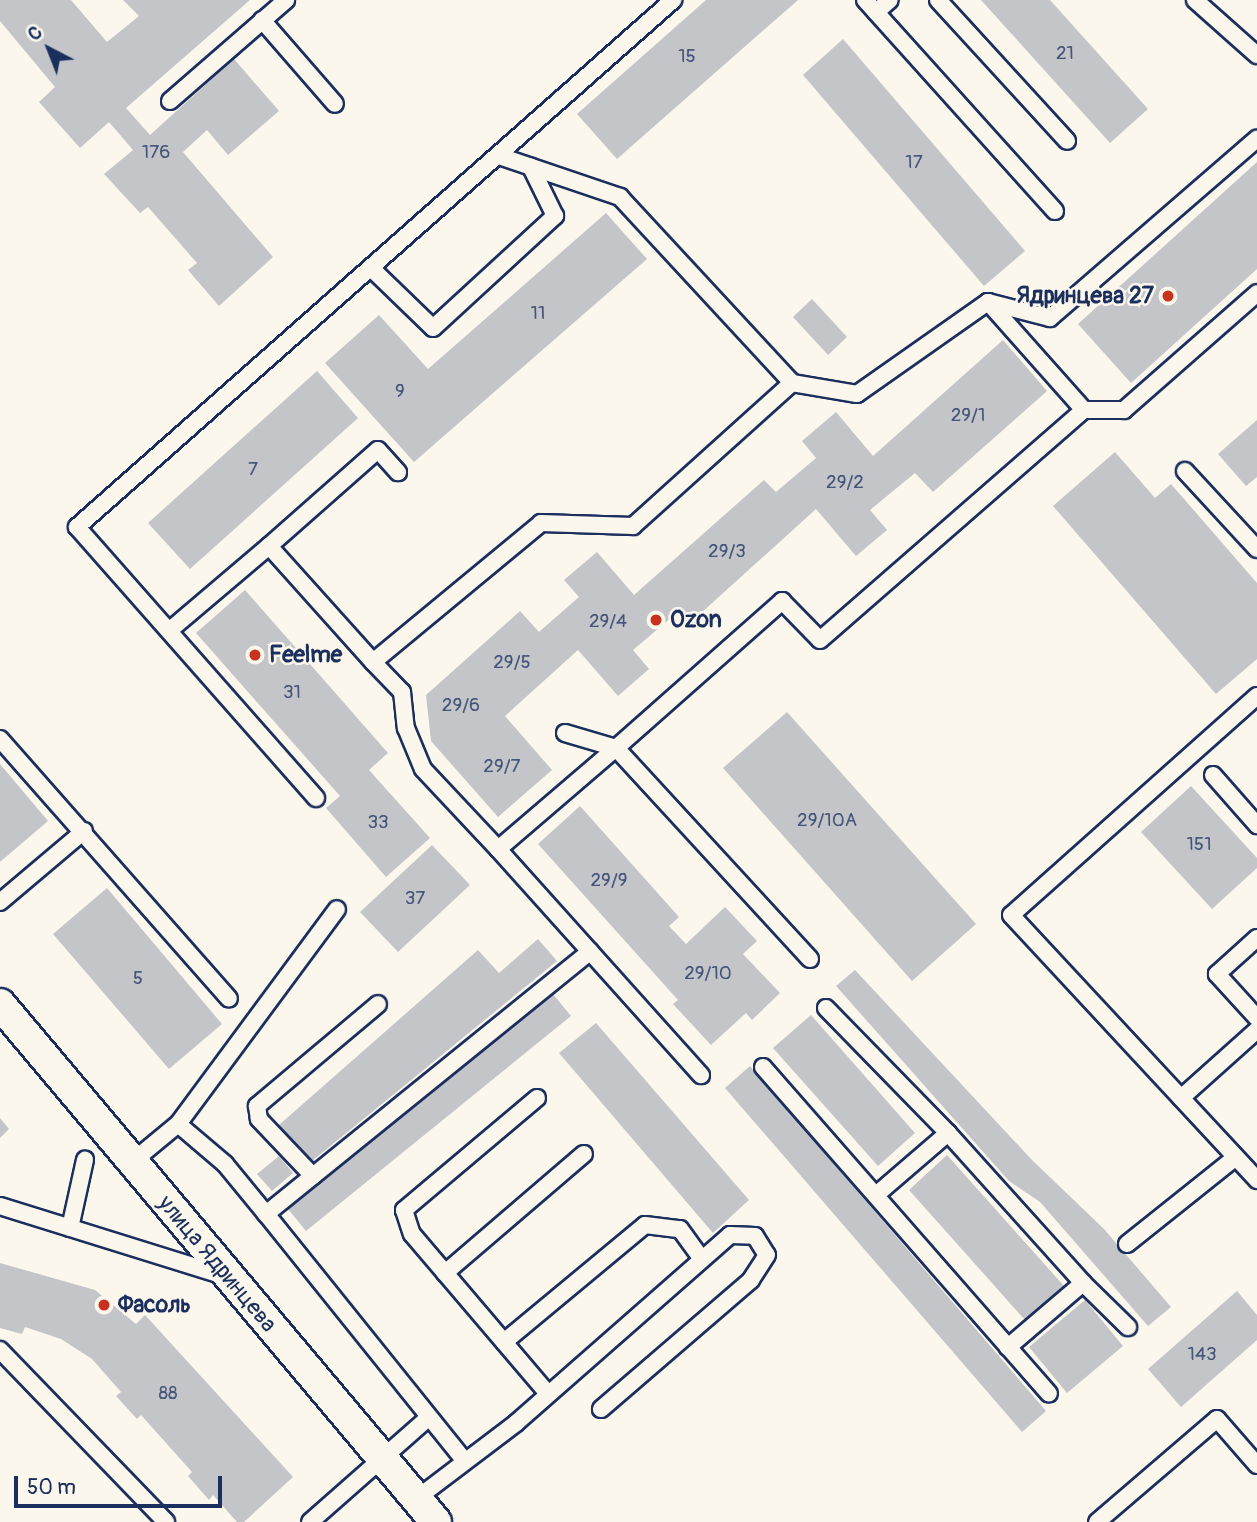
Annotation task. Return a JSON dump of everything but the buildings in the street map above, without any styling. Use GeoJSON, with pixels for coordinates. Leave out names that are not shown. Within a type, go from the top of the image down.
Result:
{"type":"FeatureCollection","features":[{"type":"Feature","properties":{"kind":"street","name":"улица Ядринцева"},"geometry":{"type":"LineString","coordinates":[[0,1004],[436,1522]]}},
{"type":"Feature","properties":{"kind":"lane"},"geometry":{"type":"LineString","coordinates":[[170,101],[286,0]]}},
{"type":"Feature","properties":{"kind":"lane"},"geometry":{"type":"LineString","coordinates":[[316,798],[77,527],[673,0]]}},
{"type":"Feature","properties":{"kind":"lane"},"geometry":{"type":"LineString","coordinates":[[890,0],[871,6],[1055,211]]}},
{"type":"Feature","properties":{"kind":"lane"},"geometry":{"type":"LineString","coordinates":[[938,0],[1067,141]]}},
{"type":"Feature","properties":{"kind":"lane"},"geometry":{"type":"LineString","coordinates":[[1195,0],[1257,55]]}},
{"type":"Feature","properties":{"kind":"lane"},"geometry":{"type":"LineString","coordinates":[[262,20],[335,104]]}},
{"type":"Feature","properties":{"kind":"lane"},"geometry":{"type":"LineString","coordinates":[[499,156],[620,197],[792,383],[857,394],[988,302],[1050,318],[1257,139]]}},
{"type":"Feature","properties":{"kind":"lane"},"geometry":{"type":"LineString","coordinates":[[371,268],[433,328],[555,216],[531,167]]}},
{"type":"Feature","properties":{"kind":"lane"},"geometry":{"type":"LineString","coordinates":[[498,849],[782,601],[820,640],[1084,410],[1124,410],[1257,293]]}},
{"type":"Feature","properties":{"kind":"lane"},"geometry":{"type":"LineString","coordinates":[[988,302],[1084,410]]}},
{"type":"Feature","properties":{"kind":"lane"},"geometry":{"type":"LineString","coordinates":[[373,662],[541,523],[633,526],[792,383]]}},
{"type":"Feature","properties":{"kind":"lane"},"geometry":{"type":"LineString","coordinates":[[170,630],[378,450],[398,472]]}},
{"type":"Feature","properties":{"kind":"lane"},"geometry":{"type":"LineString","coordinates":[[1185,471],[1257,548]]}},
{"type":"Feature","properties":{"kind":"lane"},"geometry":{"type":"LineString","coordinates":[[269,546],[402,692],[406,728],[423,769],[701,1075]]}},
{"type":"Feature","properties":{"kind":"lane"},"geometry":{"type":"LineString","coordinates":[[1257,696],[1011,915],[1257,1180]]}},
{"type":"Feature","properties":{"kind":"lane"},"geometry":{"type":"LineString","coordinates":[[565,733],[616,748],[810,959]]}},
{"type":"Feature","properties":{"kind":"lane"},"geometry":{"type":"LineString","coordinates":[[0,739],[84,831],[229,999]]}},
{"type":"Feature","properties":{"kind":"lane"},"geometry":{"type":"LineString","coordinates":[[1213,775],[1257,825]]}},
{"type":"Feature","properties":{"kind":"lane"},"geometry":{"type":"LineString","coordinates":[[0,902],[84,831]]}},
{"type":"Feature","properties":{"kind":"lane"},"geometry":{"type":"LineString","coordinates":[[132,1162],[178,1124],[337,908]]}},
{"type":"Feature","properties":{"kind":"lane"},"geometry":{"type":"LineString","coordinates":[[1257,938],[1217,974],[1257,1018]]}},
{"type":"Feature","properties":{"kind":"lane"},"geometry":{"type":"LineString","coordinates":[[266,1214],[590,952]]}},
{"type":"Feature","properties":{"kind":"lane"},"geometry":{"type":"LineString","coordinates":[[313,1176],[260,1119],[257,1106],[378,1004]]}},
{"type":"Feature","properties":{"kind":"lane"},"geometry":{"type":"LineString","coordinates":[[826,1008],[948,1133],[1083,1283],[1128,1327]]}},
{"type":"Feature","properties":{"kind":"lane"},"geometry":{"type":"LineString","coordinates":[[1181,1098],[1257,1030]]}},
{"type":"Feature","properties":{"kind":"lane"},"geometry":{"type":"LineString","coordinates":[[763,1067],[1049,1394]]}},
{"type":"Feature","properties":{"kind":"lane"},"geometry":{"type":"LineString","coordinates":[[537,1098],[404,1210],[412,1234],[548,1394]]}},
{"type":"Feature","properties":{"kind":"lane"},"geometry":{"type":"LineString","coordinates":[[178,1124],[225,1164],[464,1460]]}},
{"type":"Feature","properties":{"kind":"lane"},"geometry":{"type":"LineString","coordinates":[[876,1195],[948,1133]]}},
{"type":"Feature","properties":{"kind":"lane"},"geometry":{"type":"LineString","coordinates":[[445,1273],[584,1154]]}},
{"type":"Feature","properties":{"kind":"lane"},"geometry":{"type":"LineString","coordinates":[[1127,1244],[1236,1157]]}},
{"type":"Feature","properties":{"kind":"lane"},"geometry":{"type":"LineString","coordinates":[[70,1228],[85,1160]]}},
{"type":"Feature","properties":{"kind":"lane"},"geometry":{"type":"LineString","coordinates":[[0,1206],[227,1276]]}},
{"type":"Feature","properties":{"kind":"lane"},"geometry":{"type":"LineString","coordinates":[[504,1342],[645,1225],[680,1229],[701,1258]]}},
{"type":"Feature","properties":{"kind":"lane"},"geometry":{"type":"LineString","coordinates":[[416,1499],[548,1394],[730,1235],[755,1236],[767,1255],[751,1280],[601,1409]]}},
{"type":"Feature","properties":{"kind":"lane"},"geometry":{"type":"LineString","coordinates":[[1008,1347],[1083,1283]]}},
{"type":"Feature","properties":{"kind":"lane"},"geometry":{"type":"LineString","coordinates":[[0,1350],[166,1522]]}},
{"type":"Feature","properties":{"kind":"lane"},"geometry":{"type":"LineString","coordinates":[[310,1522],[428,1418]]}},
{"type":"Feature","properties":{"kind":"lane"},"geometry":{"type":"LineString","coordinates":[[1097,1522],[1217,1419],[1257,1465]]}},
{"type":"Feature","properties":{"kind":"place","name":"Ядринцева 27"},"geometry":{"type":"Point","coordinates":[1168,296]}},
{"type":"Feature","properties":{"kind":"place","name":"Ozon"},"geometry":{"type":"Point","coordinates":[656,620]}},
{"type":"Feature","properties":{"kind":"place","name":"Feelme"},"geometry":{"type":"Point","coordinates":[255,655]}},
{"type":"Feature","properties":{"kind":"place","name":"Фасоль"},"geometry":{"type":"Point","coordinates":[104,1305]}}]}
